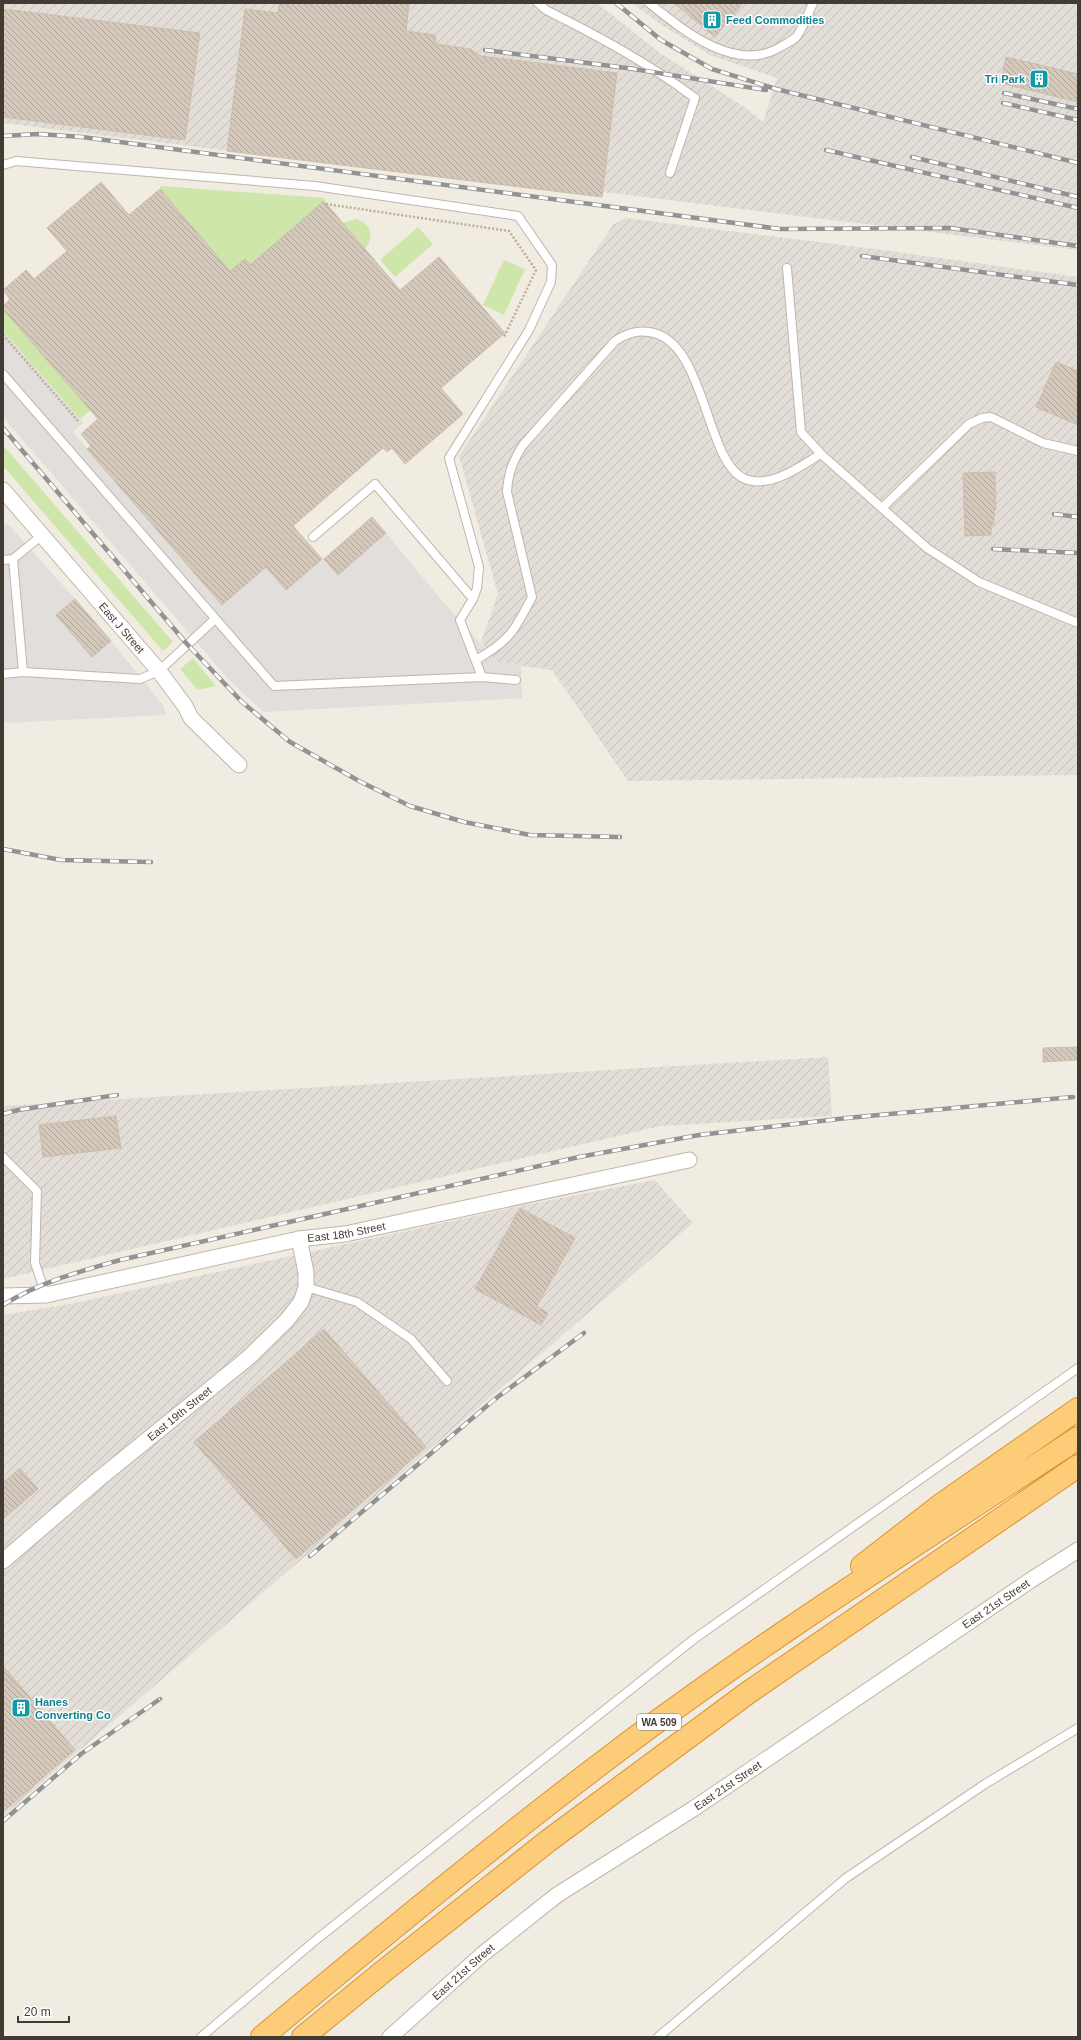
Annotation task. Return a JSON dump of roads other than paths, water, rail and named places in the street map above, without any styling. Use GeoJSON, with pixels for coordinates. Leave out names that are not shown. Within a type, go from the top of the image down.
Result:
{"type":"FeatureCollection","features":[{"type":"Feature","properties":{"kind":"highway"},"geometry":{"type":"LineString","coordinates":[[774,1640],[847,1578],[942,1504],[1078,1409]]}},
{"type":"Feature","properties":{"kind":"highway","name":"WA 509"},"geometry":{"type":"LineString","coordinates":[[262,2037],[456,1877],[612,1755],[774,1640],[1078,1438]]}},
{"type":"Feature","properties":{"kind":"highway","name":"WA 509"},"geometry":{"type":"LineString","coordinates":[[303,2037],[548,1841],[749,1692],[1078,1466]]}},
{"type":"Feature","properties":{"kind":"street","name":"East J Street"},"geometry":{"type":"LineString","coordinates":[[3,490],[41,536],[159,671],[185,706],[191,718],[239,765]]}},
{"type":"Feature","properties":{"kind":"street","name":"East 18th Street"},"geometry":{"type":"LineString","coordinates":[[3,1296],[46,1294],[299,1239],[345,1234],[689,1160]]}},
{"type":"Feature","properties":{"kind":"street","name":"East 19th Street"},"geometry":{"type":"LineString","coordinates":[[3,1561],[100,1478],[248,1358],[288,1320],[301,1302],[306,1287],[306,1272],[299,1239]]}},
{"type":"Feature","properties":{"kind":"street","name":"East 21st Street"},"geometry":{"type":"LineString","coordinates":[[390,2037],[484,1953],[557,1895],[693,1809],[998,1602],[1078,1550]]}},
{"type":"Feature","properties":{"kind":"lane"},"geometry":{"type":"LineString","coordinates":[[538,3],[546,10],[616,46],[672,81],[695,98],[670,173]]}},
{"type":"Feature","properties":{"kind":"lane"},"geometry":{"type":"LineString","coordinates":[[649,3],[672,22],[702,40],[728,53],[749,57],[772,53],[797,37],[813,3]]}},
{"type":"Feature","properties":{"kind":"lane"},"geometry":{"type":"LineString","coordinates":[[3,165],[16,161],[315,186],[518,216],[552,265],[551,282],[529,330],[449,458],[479,567],[477,588],[474,598],[460,620],[482,677]]}},
{"type":"Feature","properties":{"kind":"lane"},"geometry":{"type":"LineString","coordinates":[[787,268],[801,432],[821,454],[927,548],[979,582],[1078,623]]}},
{"type":"Feature","properties":{"kind":"lane"},"geometry":{"type":"LineString","coordinates":[[476,660],[507,640],[516,629],[532,597],[507,492],[507,477],[512,462],[523,445],[615,341],[623,335],[644,331],[656,333],[674,346],[697,384],[726,459],[736,473],[745,479],[769,479],[786,475],[821,454]]}},
{"type":"Feature","properties":{"kind":"lane"},"geometry":{"type":"LineString","coordinates":[[3,374],[274,686],[482,677],[516,680]]}},
{"type":"Feature","properties":{"kind":"lane"},"geometry":{"type":"LineString","coordinates":[[882,508],[969,424],[982,418],[991,417],[1043,442],[1078,451]]}},
{"type":"Feature","properties":{"kind":"lane"},"geometry":{"type":"LineString","coordinates":[[313,537],[375,484],[474,598]]}},
{"type":"Feature","properties":{"kind":"lane"},"geometry":{"type":"LineString","coordinates":[[3,560],[13,559],[41,536]]}},
{"type":"Feature","properties":{"kind":"lane"},"geometry":{"type":"LineString","coordinates":[[13,559],[23,672]]}},
{"type":"Feature","properties":{"kind":"lane"},"geometry":{"type":"LineString","coordinates":[[3,674],[23,672],[140,679],[159,671],[215,619]]}},
{"type":"Feature","properties":{"kind":"lane"},"geometry":{"type":"LineString","coordinates":[[3,1157],[38,1190],[35,1263],[46,1294]]}},
{"type":"Feature","properties":{"kind":"lane"},"geometry":{"type":"LineString","coordinates":[[306,1287],[357,1302],[411,1339],[447,1380]]}},
{"type":"Feature","properties":{"kind":"lane"},"geometry":{"type":"LineString","coordinates":[[201,2037],[316,1938],[694,1639],[1078,1368]]}},
{"type":"Feature","properties":{"kind":"lane"},"geometry":{"type":"LineString","coordinates":[[658,2037],[846,1878],[985,1784],[1078,1728]]}},
{"type":"Feature","properties":{"kind":"railway"},"geometry":{"type":"LineString","coordinates":[[616,3],[661,40],[712,69],[776,89],[1078,163]]}},
{"type":"Feature","properties":{"kind":"railway"},"geometry":{"type":"LineString","coordinates":[[485,50],[627,68],[766,90]]}},
{"type":"Feature","properties":{"kind":"railway"},"geometry":{"type":"LineString","coordinates":[[1004,93],[1078,109]]}},
{"type":"Feature","properties":{"kind":"railway"},"geometry":{"type":"LineString","coordinates":[[1003,103],[1078,120]]}},
{"type":"Feature","properties":{"kind":"railway"},"geometry":{"type":"LineString","coordinates":[[3,136],[38,134],[82,137],[780,229],[950,228],[1078,246]]}},
{"type":"Feature","properties":{"kind":"railway"},"geometry":{"type":"LineString","coordinates":[[826,150],[1078,208]]}},
{"type":"Feature","properties":{"kind":"railway"},"geometry":{"type":"LineString","coordinates":[[912,157],[1078,197]]}},
{"type":"Feature","properties":{"kind":"railway"},"geometry":{"type":"LineString","coordinates":[[862,256],[1078,285]]}},
{"type":"Feature","properties":{"kind":"railway"},"geometry":{"type":"LineString","coordinates":[[3,428],[187,644],[242,702],[290,742],[359,781],[410,806],[464,822],[530,835],[620,837]]}},
{"type":"Feature","properties":{"kind":"railway"},"geometry":{"type":"LineString","coordinates":[[1054,514],[1078,517]]}},
{"type":"Feature","properties":{"kind":"railway"},"geometry":{"type":"LineString","coordinates":[[993,549],[1078,553]]}},
{"type":"Feature","properties":{"kind":"railway"},"geometry":{"type":"LineString","coordinates":[[3,849],[61,860],[151,862]]}},
{"type":"Feature","properties":{"kind":"railway"},"geometry":{"type":"LineString","coordinates":[[3,1114],[18,1110],[117,1095]]}},
{"type":"Feature","properties":{"kind":"railway"},"geometry":{"type":"LineString","coordinates":[[3,1305],[45,1284],[74,1273],[120,1260],[579,1157],[699,1135],[847,1118],[1073,1097]]}},
{"type":"Feature","properties":{"kind":"railway"},"geometry":{"type":"LineString","coordinates":[[310,1556],[495,1399],[584,1333]]}},
{"type":"Feature","properties":{"kind":"railway"},"geometry":{"type":"LineString","coordinates":[[3,1821],[81,1754],[160,1699]]}},
{"type":"Feature","properties":{"kind":"place","name":"Feed Commodities"},"geometry":{"type":"Point","coordinates":[712,20]}},
{"type":"Feature","properties":{"kind":"place","name":"Tri Park"},"geometry":{"type":"Point","coordinates":[1039,79]}},
{"type":"Feature","properties":{"kind":"place","name":"Hanes Converting Co"},"geometry":{"type":"Point","coordinates":[21,1708]}}]}
